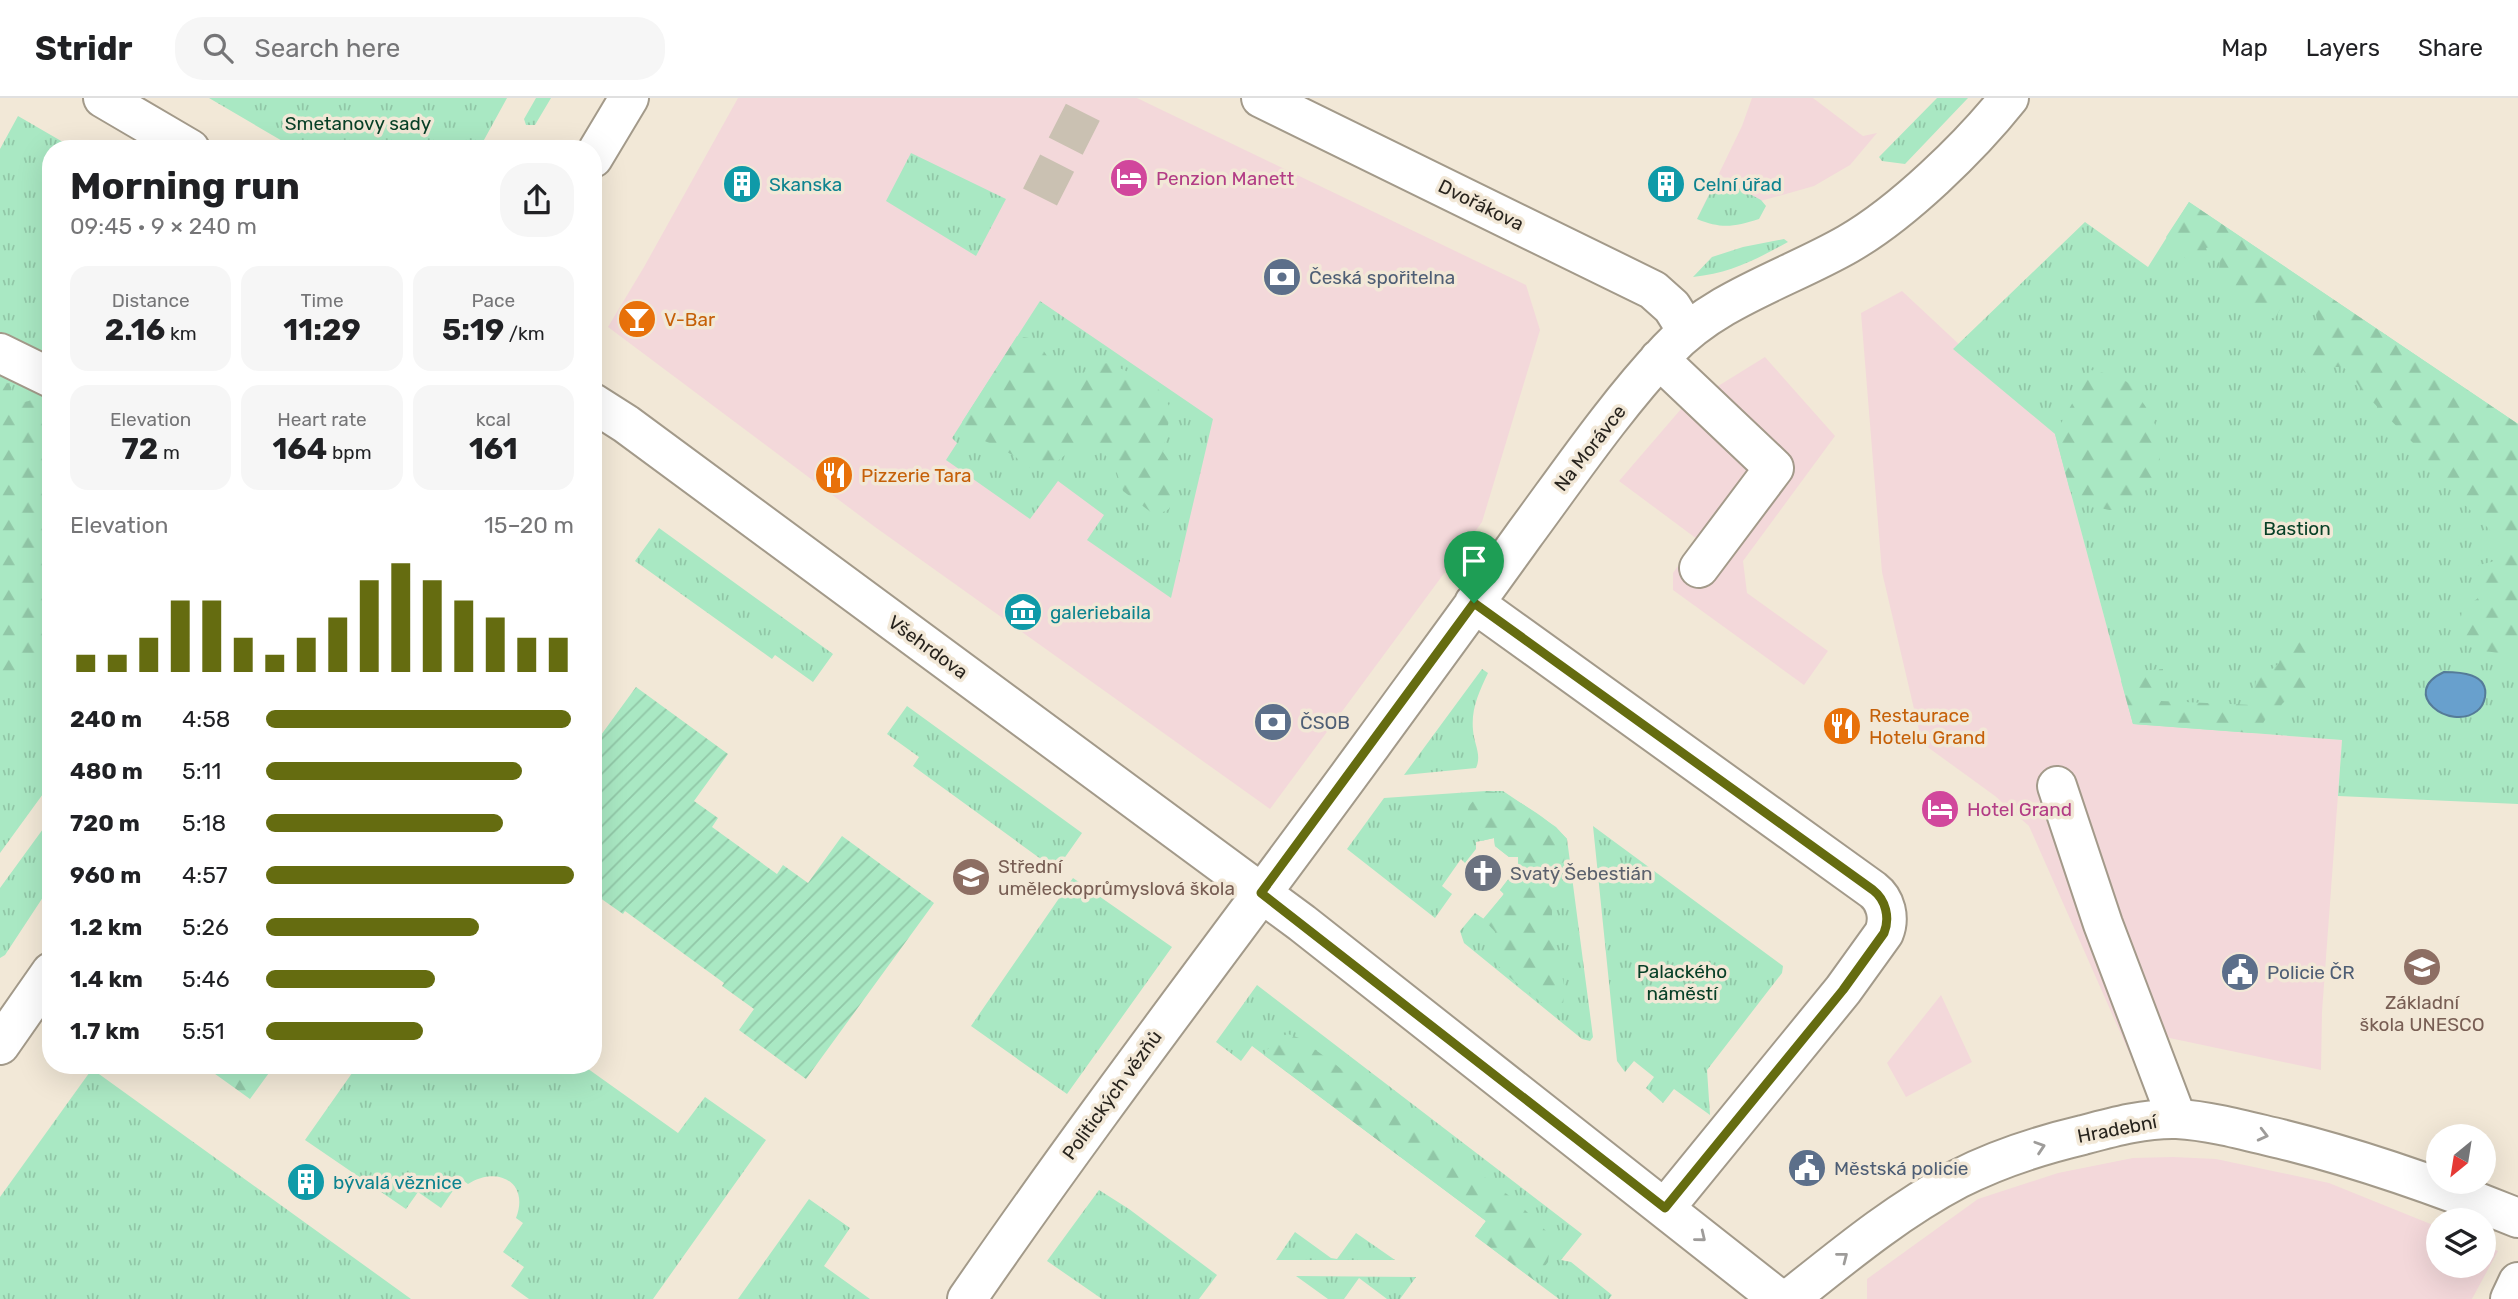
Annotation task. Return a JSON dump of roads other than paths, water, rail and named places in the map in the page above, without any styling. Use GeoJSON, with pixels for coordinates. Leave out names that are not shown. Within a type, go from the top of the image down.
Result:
{"type":"FeatureCollection","features":[{"type":"Feature","properties":{"kind":"street"},"geometry":{"type":"LineString","coordinates":[[103,98],[175,140]]}},
{"type":"Feature","properties":{"kind":"street"},"geometry":{"type":"LineString","coordinates":[[602,143],[629,98]]}},
{"type":"Feature","properties":{"kind":"street","name":"Dvořákova"},"geometry":{"type":"LineString","coordinates":[[1261,98],[1653,290],[1672,307],[1687,331]]}},
{"type":"Feature","properties":{"kind":"street","name":"Na Morávce"},"geometry":{"type":"LineString","coordinates":[[1261,893],[1578,460],[1659,359],[1687,331],[1726,306],[1847,245],[1873,228],[1946,164],[2009,98]]}},
{"type":"Feature","properties":{"kind":"street"},"geometry":{"type":"LineString","coordinates":[[0,353],[42,374]]}},
{"type":"Feature","properties":{"kind":"street"},"geometry":{"type":"LineString","coordinates":[[1659,359],[1774,468],[1699,568]]}},
{"type":"Feature","properties":{"kind":"street","name":"Všehrdova"},"geometry":{"type":"LineString","coordinates":[[602,409],[1261,893]]}},
{"type":"Feature","properties":{"kind":"street"},"geometry":{"type":"LineString","coordinates":[[1474,603],[1873,890],[1884,905],[1887,922],[1884,933],[1843,990],[1665,1208]]}},
{"type":"Feature","properties":{"kind":"street"},"geometry":{"type":"LineString","coordinates":[[2057,786],[2103,924],[2178,1119]]}},
{"type":"Feature","properties":{"kind":"street"},"geometry":{"type":"LineString","coordinates":[[1261,893],[1779,1299]]}},
{"type":"Feature","properties":{"kind":"street","name":"Politických vězňů"},"geometry":{"type":"LineString","coordinates":[[967,1299],[1055,1173],[1261,893]]}},
{"type":"Feature","properties":{"kind":"street"},"geometry":{"type":"LineString","coordinates":[[2,1038],[42,984]]}},
{"type":"Feature","properties":{"kind":"street","name":"Hradební"},"geometry":{"type":"LineString","coordinates":[[1789,1299],[1915,1204],[1960,1178],[2007,1158],[2064,1139],[2136,1123],[2178,1119],[2221,1125],[2345,1155],[2518,1218]]}},
{"type":"Feature","properties":{"kind":"street"},"geometry":{"type":"LineString","coordinates":[[2510,1299],[2518,1282]]}},
{"type":"Feature","properties":{"kind":"water"},"geometry":{"type":"Polygon","coordinates":[[[2444,672],[2472,676],[2482,683],[2485,697],[2478,710],[2466,716],[2454,717],[2433,707],[2427,699],[2426,690],[2431,681],[2444,672]]]}},
{"type":"Feature","properties":{"kind":"tunnel"},"geometry":{"type":"LineString","coordinates":[[1040,197],[1090,98]]}},
{"type":"Feature","properties":{"kind":"place","name":"Penzion Manett"},"geometry":{"type":"Point","coordinates":[1129,178]}},
{"type":"Feature","properties":{"kind":"place","name":"Skanska"},"geometry":{"type":"Point","coordinates":[742,184]}},
{"type":"Feature","properties":{"kind":"place","name":"Celní úřad"},"geometry":{"type":"Point","coordinates":[1666,184]}},
{"type":"Feature","properties":{"kind":"place","name":"Česká spořitelna"},"geometry":{"type":"Point","coordinates":[1282,277]}},
{"type":"Feature","properties":{"kind":"place","name":"V-Bar"},"geometry":{"type":"Point","coordinates":[637,319]}},
{"type":"Feature","properties":{"kind":"place","name":"Pizzerie Tara"},"geometry":{"type":"Point","coordinates":[834,475]}},
{"type":"Feature","properties":{"kind":"place","name":"galeriebaila"},"geometry":{"type":"Point","coordinates":[1023,612]}},
{"type":"Feature","properties":{"kind":"place","name":"ČSOB"},"geometry":{"type":"Point","coordinates":[1273,722]}},
{"type":"Feature","properties":{"kind":"place","name":"Restaurace Hotelu Grand"},"geometry":{"type":"Point","coordinates":[1842,726]}},
{"type":"Feature","properties":{"kind":"place","name":"Hotel Grand"},"geometry":{"type":"Point","coordinates":[1940,809]}},
{"type":"Feature","properties":{"kind":"place","name":"Svatý Šebestián"},"geometry":{"type":"Point","coordinates":[1483,873]}},
{"type":"Feature","properties":{"kind":"place","name":"Střední uměleckoprůmyslová škola"},"geometry":{"type":"Point","coordinates":[971,877]}},
{"type":"Feature","properties":{"kind":"place","name":"Základní škola UNESCO"},"geometry":{"type":"Point","coordinates":[2422,967]}},
{"type":"Feature","properties":{"kind":"place","name":"Policie ČR"},"geometry":{"type":"Point","coordinates":[2240,972]}},
{"type":"Feature","properties":{"kind":"place","name":"Městská policie"},"geometry":{"type":"Point","coordinates":[1807,1168]}},
{"type":"Feature","properties":{"kind":"place","name":"bývalá věznice"},"geometry":{"type":"Point","coordinates":[306,1182]}},
{"type":"Feature","properties":{"kind":"park label","name":"Smetanovy sady"},"geometry":{"type":"Point","coordinates":[358,123]}},
{"type":"Feature","properties":{"kind":"park label","name":"Bastion"},"geometry":{"type":"Point","coordinates":[2297,528]}},
{"type":"Feature","properties":{"kind":"park label","name":"Palackého náměstí"},"geometry":{"type":"Point","coordinates":[1682,982]}}]}
